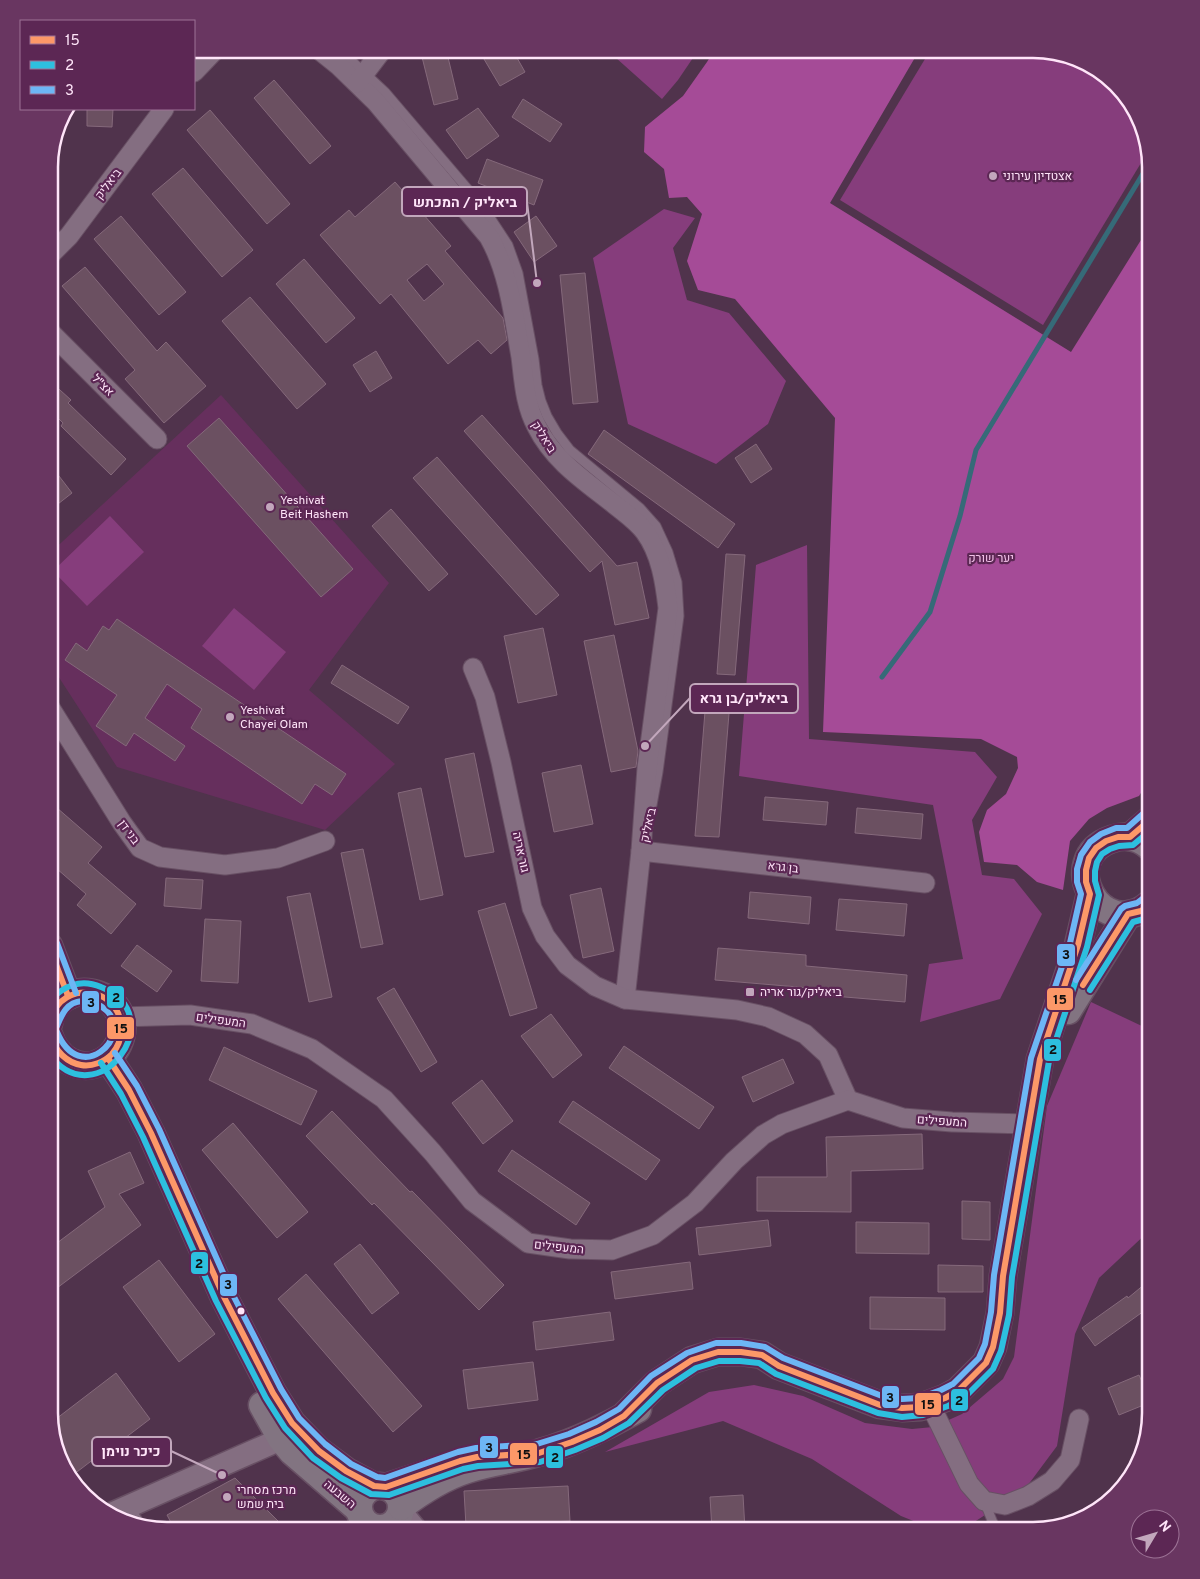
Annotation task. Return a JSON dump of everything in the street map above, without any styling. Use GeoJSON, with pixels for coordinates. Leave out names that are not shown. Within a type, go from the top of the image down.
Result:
{"type":"FeatureCollection","features":[{"type":"Feature","properties":{"kind":"main road"},"geometry":{"type":"LineString","coordinates":[[1140,842],[1118,837],[1106,841],[1096,848],[1089,858],[1086,882],[1090,894],[1106,910],[1116,914],[1142,910]]}},
{"type":"Feature","properties":{"kind":"main road"},"geometry":{"type":"LineString","coordinates":[[395,1522],[398,1518],[396,1504],[409,1480],[460,1461],[477,1457],[539,1453],[572,1442],[600,1430],[624,1416],[657,1383],[692,1360],[718,1352],[741,1352],[762,1356],[779,1366],[880,1405],[902,1408],[921,1407],[930,1404],[958,1390],[972,1378],[986,1364],[993,1347],[1000,1313],[1003,1276],[1040,1059],[1078,945],[1090,894]]}},
{"type":"Feature","properties":{"kind":"main road"},"geometry":{"type":"LineString","coordinates":[[1040,1059],[1081,987],[1142,911]]}},
{"type":"Feature","properties":{"kind":"main road"},"geometry":{"type":"LineString","coordinates":[[58,970],[68,996]]}},
{"type":"Feature","properties":{"kind":"main road"},"geometry":{"type":"LineString","coordinates":[[58,1003],[76,992],[95,993],[111,1002],[120,1017],[122,1026],[119,1044],[108,1058],[91,1065],[72,1063],[58,1053]]}},
{"type":"Feature","properties":{"kind":"main road","name":"השבעה"},"geometry":{"type":"LineString","coordinates":[[108,1058],[129,1090],[151,1134],[224,1297],[273,1393],[292,1423],[319,1451],[396,1504]]}},
{"type":"Feature","properties":{"kind":"main road","name":"השבעה"},"geometry":{"type":"LineString","coordinates":[[224,1297],[235,1338],[258,1398],[281,1439],[292,1452],[370,1522]]}},
{"type":"Feature","properties":{"kind":"main road"},"geometry":{"type":"LineString","coordinates":[[372,1522],[360,1498],[364,1493],[396,1504]]}},
{"type":"Feature","properties":{"kind":"street"},"geometry":{"type":"LineString","coordinates":[[195,71],[207,58]]}},
{"type":"Feature","properties":{"kind":"street","name":"ביאליק"},"geometry":{"type":"LineString","coordinates":[[329,58],[361,78],[376,102],[489,237],[497,250],[507,282],[529,410],[536,427],[559,460],[631,518],[645,532],[661,566],[668,608],[647,768],[641,851],[625,999]]}},
{"type":"Feature","properties":{"kind":"street"},"geometry":{"type":"LineString","coordinates":[[361,78],[376,58]]}},
{"type":"Feature","properties":{"kind":"street","name":"ביאליק"},"geometry":{"type":"LineString","coordinates":[[58,247],[69,236],[163,110]]}},
{"type":"Feature","properties":{"kind":"street","name":"אצ\"ל"},"geometry":{"type":"LineString","coordinates":[[58,340],[157,439]]}},
{"type":"Feature","properties":{"kind":"street","name":"גור אריה"},"geometry":{"type":"LineString","coordinates":[[473,668],[485,698],[502,762],[532,908],[545,936],[567,965],[595,986],[625,999]]}},
{"type":"Feature","properties":{"kind":"street","name":"בני דן"},"geometry":{"type":"LineString","coordinates":[[58,720],[122,823],[140,848],[160,857],[225,865],[278,858],[325,841]]}},
{"type":"Feature","properties":{"kind":"street","name":"בן גרא"},"geometry":{"type":"LineString","coordinates":[[641,851],[925,883]]}},
{"type":"Feature","properties":{"kind":"street"},"geometry":{"type":"LineString","coordinates":[[625,999],[737,1010],[768,1017],[798,1030],[828,1055],[848,1100]]}},
{"type":"Feature","properties":{"kind":"street","name":"המעפילים"},"geometry":{"type":"LineString","coordinates":[[120,1017],[190,1016],[252,1024],[312,1049],[384,1099],[433,1153],[472,1201],[528,1243],[570,1249],[612,1250],[654,1236],[695,1203],[734,1161],[763,1135],[782,1124],[848,1100],[903,1118],[952,1122],[1028,1124]]}},
{"type":"Feature","properties":{"kind":"street"},"geometry":{"type":"LineString","coordinates":[[930,1404],[969,1484],[984,1501],[1005,1505],[1028,1496],[1052,1481],[1070,1460],[1079,1419]]}},
{"type":"Feature","properties":{"kind":"street"},"geometry":{"type":"LineString","coordinates":[[125,1513],[281,1439]]}},
{"type":"Feature","properties":{"kind":"lane","name":"ביאליק"},"geometry":{"type":"LineString","coordinates":[[346,58],[361,78]]}},
{"type":"Feature","properties":{"kind":"lane"},"geometry":{"type":"LineString","coordinates":[[984,1501],[993,1522]]}},
{"type":"Feature","properties":{"kind":"shaded area"},"geometry":{"type":"Polygon","coordinates":[[[616,58],[693,58],[662,99],[616,58]]]}},
{"type":"Feature","properties":{"kind":"shaded area","name":"אצטדיון עירוני"},"geometry":{"type":"Polygon","coordinates":[[[926,58],[1041,58],[1069,63],[1088,72],[1116,94],[1134,124],[1142,152],[1142,161],[1043,325],[840,200],[926,58]]]}},
{"type":"Feature","properties":{"kind":"shaded area"},"geometry":{"type":"Polygon","coordinates":[[[664,209],[695,218],[673,248],[687,300],[729,313],[786,381],[768,424],[716,464],[628,424],[593,258],[664,209]]]}},
{"type":"Feature","properties":{"kind":"shaded area"},"geometry":{"type":"Polygon","coordinates":[[[221,395],[389,583],[309,690],[395,764],[325,830],[117,767],[58,676],[58,546],[221,395]]]}},
{"type":"Feature","properties":{"kind":"shaded area"},"geometry":{"type":"Polygon","coordinates":[[[110,516],[144,552],[87,606],[58,576],[58,566],[110,516]]]}},
{"type":"Feature","properties":{"kind":"shaded area"},"geometry":{"type":"Polygon","coordinates":[[[807,545],[809,739],[975,752],[997,777],[972,820],[982,875],[1014,879],[1042,914],[1000,999],[920,1022],[929,964],[963,959],[933,805],[739,776],[756,565],[807,545]]]}},
{"type":"Feature","properties":{"kind":"shaded area"},"geometry":{"type":"Polygon","coordinates":[[[234,608],[286,652],[254,690],[202,646],[234,608]]]}},
{"type":"Feature","properties":{"kind":"shaded area"},"geometry":{"type":"Polygon","coordinates":[[[1091,1002],[1142,1026],[1142,1237],[1099,1278],[1075,1334],[1057,1446],[1025,1489],[974,1522],[916,1522],[901,1516],[812,1459],[723,1421],[605,1452],[709,1392],[754,1385],[803,1396],[865,1423],[912,1429],[933,1427],[962,1414],[1003,1379],[1014,1357],[1047,1106],[1091,1002]]]}},
{"type":"Feature","properties":{"kind":"green space","name":"יער שורק"},"geometry":{"type":"Polygon","coordinates":[[[709,58],[915,58],[830,203],[1071,352],[1142,238],[1142,791],[1139,796],[1107,808],[1089,819],[1070,841],[1063,890],[1037,882],[1017,865],[984,862],[979,832],[987,810],[1006,794],[1018,768],[1017,757],[981,739],[823,732],[835,418],[735,299],[698,290],[687,261],[702,214],[687,197],[669,198],[664,169],[644,152],[645,127],[683,96],[709,58]]]}},
{"type":"Feature","properties":{"kind":"building"},"geometry":{"type":"Polygon","coordinates":[[[422,58],[448,58],[458,99],[434,105],[422,58]]]}},
{"type":"Feature","properties":{"kind":"building"},"geometry":{"type":"Polygon","coordinates":[[[483,58],[517,58],[525,72],[500,86],[483,58]]]}},
{"type":"Feature","properties":{"kind":"building"},"geometry":{"type":"Polygon","coordinates":[[[274,80],[331,146],[310,164],[254,98],[274,80]]]}},
{"type":"Feature","properties":{"kind":"building"},"geometry":{"type":"Polygon","coordinates":[[[523,99],[562,124],[550,142],[512,117],[523,99]]]}},
{"type":"Feature","properties":{"kind":"building"},"geometry":{"type":"Polygon","coordinates":[[[478,108],[499,136],[467,159],[446,130],[478,108]]]}},
{"type":"Feature","properties":{"kind":"building"},"geometry":{"type":"Polygon","coordinates":[[[87,110],[113,110],[112,127],[87,126],[87,110]]]}},
{"type":"Feature","properties":{"kind":"building"},"geometry":{"type":"Polygon","coordinates":[[[210,110],[290,204],[267,224],[187,130],[210,110]]]}},
{"type":"Feature","properties":{"kind":"building"},"geometry":{"type":"Polygon","coordinates":[[[487,159],[543,180],[534,205],[478,183],[487,159]]]}},
{"type":"Feature","properties":{"kind":"building"},"geometry":{"type":"Polygon","coordinates":[[[183,168],[253,250],[222,277],[152,194],[183,168]]]}},
{"type":"Feature","properties":{"kind":"building"},"geometry":{"type":"Polygon","coordinates":[[[395,182],[451,246],[445,251],[503,318],[507,340],[491,354],[478,340],[448,364],[391,294],[380,304],[320,235],[349,210],[355,217],[395,182]],[[427,264],[407,280],[424,301],[444,284],[427,264]]]}},
{"type":"Feature","properties":{"kind":"building"},"geometry":{"type":"Polygon","coordinates":[[[121,216],[186,292],[159,315],[94,239],[121,216]]]}},
{"type":"Feature","properties":{"kind":"building"},"geometry":{"type":"Polygon","coordinates":[[[536,216],[557,246],[534,262],[514,232],[536,216]]]}},
{"type":"Feature","properties":{"kind":"building"},"geometry":{"type":"Polygon","coordinates":[[[304,259],[355,318],[326,343],[276,284],[304,259]]]}},
{"type":"Feature","properties":{"kind":"building"},"geometry":{"type":"Polygon","coordinates":[[[85,267],[157,351],[166,342],[206,386],[164,423],[125,379],[135,370],[62,286],[85,267]]]}},
{"type":"Feature","properties":{"kind":"building"},"geometry":{"type":"Polygon","coordinates":[[[585,273],[598,402],[573,404],[560,275],[585,273]]]}},
{"type":"Feature","properties":{"kind":"building"},"geometry":{"type":"Polygon","coordinates":[[[250,297],[326,384],[297,409],[222,321],[250,297]]]}},
{"type":"Feature","properties":{"kind":"building"},"geometry":{"type":"Polygon","coordinates":[[[376,351],[392,378],[370,392],[353,365],[376,351]]]}},
{"type":"Feature","properties":{"kind":"building"},"geometry":{"type":"Polygon","coordinates":[[[58,388],[71,400],[68,403],[126,459],[111,475],[61,426],[63,423],[58,418],[58,388]]]}},
{"type":"Feature","properties":{"kind":"building"},"geometry":{"type":"Polygon","coordinates":[[[482,415],[617,566],[637,562],[649,618],[615,625],[602,561],[590,572],[464,431],[482,415]]]}},
{"type":"Feature","properties":{"kind":"building","name":"Yeshivat Beit Hashem"},"geometry":{"type":"Polygon","coordinates":[[[219,418],[353,569],[321,597],[187,446],[219,418]]]}},
{"type":"Feature","properties":{"kind":"building"},"geometry":{"type":"Polygon","coordinates":[[[604,430],[735,524],[718,548],[588,454],[604,430]]]}},
{"type":"Feature","properties":{"kind":"building"},"geometry":{"type":"Polygon","coordinates":[[[756,444],[772,469],[751,483],[735,458],[756,444]]]}},
{"type":"Feature","properties":{"kind":"building"},"geometry":{"type":"Polygon","coordinates":[[[437,457],[559,595],[536,615],[413,478],[437,457]]]}},
{"type":"Feature","properties":{"kind":"building"},"geometry":{"type":"Polygon","coordinates":[[[58,475],[72,493],[58,504],[58,475]]]}},
{"type":"Feature","properties":{"kind":"building"},"geometry":{"type":"Polygon","coordinates":[[[391,509],[448,574],[429,591],[372,526],[391,509]]]}},
{"type":"Feature","properties":{"kind":"building"},"geometry":{"type":"Polygon","coordinates":[[[726,554],[745,555],[735,675],[717,674],[726,554]]]}},
{"type":"Feature","properties":{"kind":"building","name":"Yeshivat Chayei Olam"},"geometry":{"type":"Polygon","coordinates":[[[117,619],[346,774],[332,795],[315,784],[302,804],[191,728],[202,709],[167,684],[145,718],[185,746],[175,761],[134,733],[126,746],[96,726],[117,695],[65,660],[76,643],[87,651],[103,626],[109,630],[117,619]]]}},
{"type":"Feature","properties":{"kind":"building"},"geometry":{"type":"Polygon","coordinates":[[[543,628],[557,695],[518,703],[504,636],[543,628]]]}},
{"type":"Feature","properties":{"kind":"building"},"geometry":{"type":"Polygon","coordinates":[[[614,635],[638,751],[636,767],[611,772],[584,641],[614,635]]]}},
{"type":"Feature","properties":{"kind":"building"},"geometry":{"type":"Polygon","coordinates":[[[342,665],[409,707],[398,724],[331,683],[342,665]]]}},
{"type":"Feature","properties":{"kind":"building"},"geometry":{"type":"Polygon","coordinates":[[[706,699],[730,701],[719,837],[695,836],[706,699]]]}},
{"type":"Feature","properties":{"kind":"building"},"geometry":{"type":"Polygon","coordinates":[[[474,753],[494,852],[465,857],[445,759],[474,753]]]}},
{"type":"Feature","properties":{"kind":"building"},"geometry":{"type":"Polygon","coordinates":[[[581,765],[593,824],[554,832],[542,773],[581,765]]]}},
{"type":"Feature","properties":{"kind":"building"},"geometry":{"type":"Polygon","coordinates":[[[421,788],[443,895],[420,900],[398,793],[421,788]]]}},
{"type":"Feature","properties":{"kind":"building"},"geometry":{"type":"Polygon","coordinates":[[[765,797],[828,802],[826,825],[763,820],[765,797]]]}},
{"type":"Feature","properties":{"kind":"building"},"geometry":{"type":"Polygon","coordinates":[[[857,808],[923,814],[921,839],[855,833],[857,808]]]}},
{"type":"Feature","properties":{"kind":"building"},"geometry":{"type":"Polygon","coordinates":[[[58,809],[102,847],[88,863],[136,904],[111,934],[77,905],[86,894],[58,870],[58,809]]]}},
{"type":"Feature","properties":{"kind":"building"},"geometry":{"type":"Polygon","coordinates":[[[363,849],[383,944],[361,948],[341,853],[363,849]]]}},
{"type":"Feature","properties":{"kind":"building"},"geometry":{"type":"Polygon","coordinates":[[[166,878],[203,880],[201,909],[164,906],[166,878]]]}},
{"type":"Feature","properties":{"kind":"building"},"geometry":{"type":"Polygon","coordinates":[[[601,888],[614,951],[583,958],[570,895],[601,888]]]}},
{"type":"Feature","properties":{"kind":"building"},"geometry":{"type":"Polygon","coordinates":[[[750,892],[811,897],[809,924],[748,918],[750,892]]]}},
{"type":"Feature","properties":{"kind":"building"},"geometry":{"type":"Polygon","coordinates":[[[310,893],[332,997],[309,1002],[287,897],[310,893]]]}},
{"type":"Feature","properties":{"kind":"building"},"geometry":{"type":"Polygon","coordinates":[[[839,899],[907,904],[904,936],[836,930],[839,899]]]}},
{"type":"Feature","properties":{"kind":"building"},"geometry":{"type":"Polygon","coordinates":[[[505,903],[537,1008],[510,1016],[478,911],[505,903]]]}},
{"type":"Feature","properties":{"kind":"building"},"geometry":{"type":"Polygon","coordinates":[[[205,919],[241,921],[238,983],[201,981],[205,919]]]}},
{"type":"Feature","properties":{"kind":"building"},"geometry":{"type":"Polygon","coordinates":[[[137,945],[172,971],[157,992],[121,966],[137,945]]]}},
{"type":"Feature","properties":{"kind":"building"},"geometry":{"type":"Polygon","coordinates":[[[718,948],[806,955],[806,966],[907,975],[905,1002],[821,995],[822,989],[715,980],[718,948]]]}},
{"type":"Feature","properties":{"kind":"building"},"geometry":{"type":"Polygon","coordinates":[[[394,988],[437,1062],[421,1072],[377,998],[394,988]]]}},
{"type":"Feature","properties":{"kind":"building"},"geometry":{"type":"Polygon","coordinates":[[[551,1014],[582,1055],[553,1078],[521,1036],[551,1014]]]}},
{"type":"Feature","properties":{"kind":"building"},"geometry":{"type":"Polygon","coordinates":[[[624,1046],[714,1107],[699,1129],[609,1068],[624,1046]]]}},
{"type":"Feature","properties":{"kind":"building"},"geometry":{"type":"Polygon","coordinates":[[[224,1047],[317,1091],[301,1125],[209,1080],[224,1047]]]}},
{"type":"Feature","properties":{"kind":"building"},"geometry":{"type":"Polygon","coordinates":[[[783,1059],[794,1083],[753,1102],[742,1077],[783,1059]]]}},
{"type":"Feature","properties":{"kind":"building"},"geometry":{"type":"Polygon","coordinates":[[[482,1080],[513,1121],[483,1144],[452,1103],[482,1080]]]}},
{"type":"Feature","properties":{"kind":"building"},"geometry":{"type":"Polygon","coordinates":[[[573,1101],[660,1160],[646,1180],[559,1122],[573,1101]]]}},
{"type":"Feature","properties":{"kind":"building"},"geometry":{"type":"Polygon","coordinates":[[[332,1111],[504,1285],[479,1310],[374,1203],[372,1205],[306,1136],[332,1111]]]}},
{"type":"Feature","properties":{"kind":"building"},"geometry":{"type":"Polygon","coordinates":[[[233,1123],[308,1212],[277,1238],[202,1150],[233,1123]]]}},
{"type":"Feature","properties":{"kind":"building"},"geometry":{"type":"Polygon","coordinates":[[[922,1134],[923,1169],[851,1171],[851,1212],[757,1211],[757,1177],[827,1177],[826,1137],[922,1134]]]}},
{"type":"Feature","properties":{"kind":"building"},"geometry":{"type":"Polygon","coordinates":[[[512,1150],[590,1203],[576,1225],[498,1171],[512,1150]]]}},
{"type":"Feature","properties":{"kind":"building"},"geometry":{"type":"Polygon","coordinates":[[[130,1152],[144,1183],[119,1194],[141,1225],[58,1287],[58,1242],[105,1207],[88,1171],[130,1152]]]}},
{"type":"Feature","properties":{"kind":"building"},"geometry":{"type":"Polygon","coordinates":[[[962,1201],[990,1202],[990,1240],[962,1239],[962,1201]]]}},
{"type":"Feature","properties":{"kind":"building"},"geometry":{"type":"Polygon","coordinates":[[[768,1220],[771,1246],[699,1255],[696,1228],[768,1220]]]}},
{"type":"Feature","properties":{"kind":"building"},"geometry":{"type":"Polygon","coordinates":[[[856,1222],[929,1223],[929,1254],[856,1253],[856,1222]]]}},
{"type":"Feature","properties":{"kind":"building"},"geometry":{"type":"Polygon","coordinates":[[[360,1244],[399,1293],[372,1314],[334,1264],[360,1244]]]}},
{"type":"Feature","properties":{"kind":"building"},"geometry":{"type":"Polygon","coordinates":[[[159,1260],[215,1334],[179,1362],[123,1287],[159,1260]]]}},
{"type":"Feature","properties":{"kind":"building"},"geometry":{"type":"Polygon","coordinates":[[[690,1262],[693,1289],[615,1299],[611,1272],[690,1262]]]}},
{"type":"Feature","properties":{"kind":"building"},"geometry":{"type":"Polygon","coordinates":[[[938,1265],[983,1266],[983,1292],[938,1292],[938,1265]]]}},
{"type":"Feature","properties":{"kind":"building"},"geometry":{"type":"Polygon","coordinates":[[[306,1274],[422,1406],[393,1432],[278,1299],[306,1274]]]}},
{"type":"Feature","properties":{"kind":"building"},"geometry":{"type":"Polygon","coordinates":[[[1142,1286],[1142,1312],[1095,1346],[1082,1328],[1127,1296],[1128,1298],[1142,1286]]]}},
{"type":"Feature","properties":{"kind":"building"},"geometry":{"type":"Polygon","coordinates":[[[870,1297],[945,1298],[945,1330],[870,1329],[870,1297]]]}},
{"type":"Feature","properties":{"kind":"building"},"geometry":{"type":"Polygon","coordinates":[[[610,1312],[614,1340],[536,1350],[533,1322],[610,1312]]]}},
{"type":"Feature","properties":{"kind":"building"},"geometry":{"type":"Polygon","coordinates":[[[533,1362],[538,1400],[468,1409],[463,1370],[533,1362]]]}},
{"type":"Feature","properties":{"kind":"building"},"geometry":{"type":"Polygon","coordinates":[[[116,1373],[150,1419],[76,1473],[61,1441],[58,1417],[116,1373]]]}},
{"type":"Feature","properties":{"kind":"building"},"geometry":{"type":"Polygon","coordinates":[[[1139,1375],[1142,1382],[1142,1406],[1119,1415],[1108,1388],[1139,1375]]]}},
{"type":"Feature","properties":{"kind":"building","name":"מרכז מסחרי בית שמש"},"geometry":{"type":"Polygon","coordinates":[[[235,1478],[279,1522],[171,1522],[167,1515],[235,1478]]]}},
{"type":"Feature","properties":{"kind":"building"},"geometry":{"type":"Polygon","coordinates":[[[568,1486],[570,1521],[466,1522],[464,1491],[568,1486]]]}},
{"type":"Feature","properties":{"kind":"building"},"geometry":{"type":"Polygon","coordinates":[[[743,1495],[745,1522],[712,1522],[710,1497],[743,1495]]]}},
{"type":"Feature","properties":{"kind":"waterway"},"geometry":{"type":"LineString","coordinates":[[882,677],[930,612],[960,516],[976,450],[1142,175]]}},
{"type":"Feature","properties":{"kind":"transit line","name":"3"},"geometry":{"type":"LineString","coordinates":[[115,1053],[137,1086],[159,1129],[232,1293],[281,1389],[299,1418],[325,1444],[351,1464],[377,1477],[385,1478],[458,1452],[476,1448],[537,1444],[569,1434],[619,1409],[651,1376],[687,1353],[716,1343],[741,1343],[765,1347],[783,1358],[882,1396],[902,1399],[919,1398],[953,1384],[979,1358],[985,1344],[991,1312],[994,1275],[1031,1058],[1070,943],[1081,894],[1077,882],[1077,869],[1081,855],[1090,842],[1101,834],[1116,828],[1127,828],[1142,815]]}},
{"type":"Feature","properties":{"kind":"transit line","name":"15"},"geometry":{"type":"LineString","coordinates":[[108,1058],[129,1090],[151,1133],[224,1297],[273,1393],[292,1423],[319,1451],[346,1471],[374,1486],[386,1487],[460,1461],[477,1457],[539,1453],[572,1442],[600,1430],[624,1416],[657,1383],[692,1360],[718,1352],[741,1352],[762,1355],[779,1366],[880,1405],[902,1408],[921,1407],[958,1391],[986,1363],[993,1347],[1000,1313],[1003,1276],[1040,1059],[1078,945],[1090,894],[1086,882],[1089,858],[1096,848],[1106,841],[1118,837],[1130,837],[1142,827]]}},
{"type":"Feature","properties":{"kind":"transit line","name":"2"},"geometry":{"type":"LineString","coordinates":[[101,1063],[121,1094],[143,1137],[216,1301],[266,1398],[285,1428],[313,1458],[341,1478],[371,1494],[389,1495],[463,1469],[478,1466],[540,1462],[575,1450],[603,1438],[629,1423],[663,1390],[696,1368],[719,1361],[759,1363],[776,1374],[878,1413],[902,1417],[923,1415],[964,1398],[993,1369],[1001,1351],[1009,1315],[1012,1277],[1049,1061],[1087,947],[1099,895],[1095,881],[1097,862],[1102,854],[1110,849],[1133,845],[1142,838]]}},
{"type":"Feature","properties":{"kind":"transit line","name":"3"},"geometry":{"type":"LineString","coordinates":[[1076,980],[1121,909],[1142,899]]}},
{"type":"Feature","properties":{"kind":"transit line","name":"15"},"geometry":{"type":"LineString","coordinates":[[1083,985],[1128,914],[1142,910]]}},
{"type":"Feature","properties":{"kind":"transit line","name":"2"},"geometry":{"type":"LineString","coordinates":[[1090,990],[1133,922],[1142,920]]}},
{"type":"Feature","properties":{"kind":"transit line","name":"3"},"geometry":{"type":"LineString","coordinates":[[58,946],[76,993]]}},
{"type":"Feature","properties":{"kind":"transit line","name":"15"},"geometry":{"type":"LineString","coordinates":[[58,970],[68,996]]}},
{"type":"Feature","properties":{"kind":"transit line","name":"2"},"geometry":{"type":"LineString","coordinates":[[58,994],[73,985],[93,984],[122,1001],[130,1019],[129,1038],[120,1056],[106,1069],[88,1075],[68,1071],[58,1062]]}},
{"type":"Feature","properties":{"kind":"transit line","name":"15"},"geometry":{"type":"LineString","coordinates":[[58,1006],[66,998],[77,993],[87,992],[98,995],[115,1008],[120,1018],[121,1030],[116,1049],[102,1062],[94,1065],[75,1063],[65,1058],[58,1051]]}},
{"type":"Feature","properties":{"kind":"transit line","name":"3"},"geometry":{"type":"LineString","coordinates":[[58,1024],[69,1006],[82,1001],[102,1006],[113,1022],[113,1033],[109,1044],[100,1052],[90,1056],[78,1056],[67,1048],[58,1034]]}},
{"type":"Feature","properties":{"kind":"place","name":"אצטדיון עירוני"},"geometry":{"type":"Point","coordinates":[993,176]}},
{"type":"Feature","properties":{"kind":"place","name":"ביאליק / המכתש"},"geometry":{"type":"Point","coordinates":[537,283]}},
{"type":"Feature","properties":{"kind":"place","name":"Yeshivat Beit Hashem"},"geometry":{"type":"Point","coordinates":[270,507]}},
{"type":"Feature","properties":{"kind":"place","name":"Yeshivat Chayei Olam"},"geometry":{"type":"Point","coordinates":[230,717]}},
{"type":"Feature","properties":{"kind":"place","name":"ביאליק/בן גרא"},"geometry":{"type":"Point","coordinates":[645,746]}},
{"type":"Feature","properties":{"kind":"place","name":"ביאליק/גור אריה"},"geometry":{"type":"Point","coordinates":[750,992]}},
{"type":"Feature","properties":{"kind":"place","name":"כיכר נוימן"},"geometry":{"type":"Point","coordinates":[222,1475]}},
{"type":"Feature","properties":{"kind":"place","name":"מרכז מסחרי בית שמש"},"geometry":{"type":"Point","coordinates":[227,1497]}}]}
